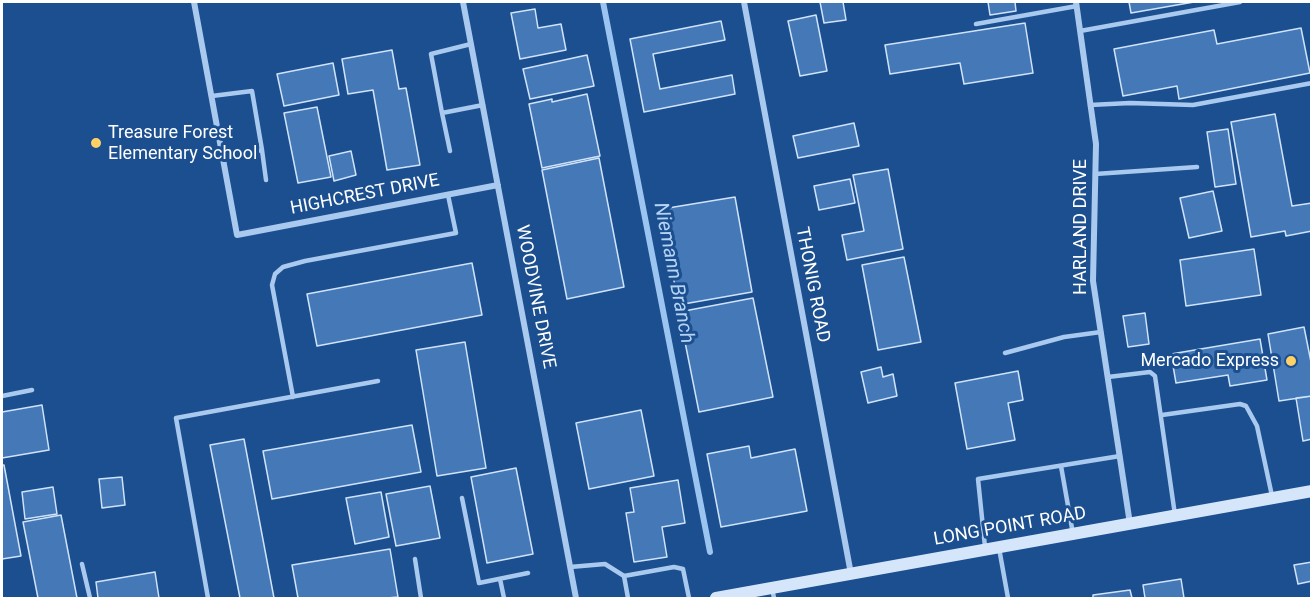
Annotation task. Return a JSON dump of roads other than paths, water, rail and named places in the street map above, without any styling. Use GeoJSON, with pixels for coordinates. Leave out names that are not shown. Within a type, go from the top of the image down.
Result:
{"type":"FeatureCollection","features":[{"type":"Feature","properties":{"kind":"main road","name":"LONG POINT ROAD"},"geometry":{"type":"LineString","coordinates":[[716,598],[773,593],[851,574],[1311,490]]}},
{"type":"Feature","properties":{"kind":"street"},"geometry":{"type":"LineString","coordinates":[[194,2],[222,155]]}},
{"type":"Feature","properties":{"kind":"street","name":"WOODVINE DRIVE"},"geometry":{"type":"LineString","coordinates":[[463,2],[576,598]]}},
{"type":"Feature","properties":{"kind":"street","name":"THONIG ROAD"},"geometry":{"type":"LineString","coordinates":[[744,2],[851,574]]}},
{"type":"Feature","properties":{"kind":"street","name":"HARLAND DRIVE"},"geometry":{"type":"LineString","coordinates":[[1077,4],[1096,144],[1093,281],[1130,524]]}},
{"type":"Feature","properties":{"kind":"street","name":"HIGHCREST DRIVE"},"geometry":{"type":"LineString","coordinates":[[222,155],[237,235],[498,185]]}},
{"type":"Feature","properties":{"kind":"lane"},"geometry":{"type":"LineString","coordinates":[[1080,31],[1240,2]]}},
{"type":"Feature","properties":{"kind":"lane"},"geometry":{"type":"LineString","coordinates":[[976,24],[1077,4]]}},
{"type":"Feature","properties":{"kind":"lane"},"geometry":{"type":"LineString","coordinates":[[450,151],[431,54],[471,44]]}},
{"type":"Feature","properties":{"kind":"lane"},"geometry":{"type":"LineString","coordinates":[[1090,105],[1130,103],[1193,105],[1311,83]]}},
{"type":"Feature","properties":{"kind":"lane"},"geometry":{"type":"LineString","coordinates":[[212,96],[252,91],[266,180]]}},
{"type":"Feature","properties":{"kind":"lane"},"geometry":{"type":"LineString","coordinates":[[442,113],[483,105]]}},
{"type":"Feature","properties":{"kind":"lane"},"geometry":{"type":"LineString","coordinates":[[222,155],[262,150]]}},
{"type":"Feature","properties":{"kind":"lane"},"geometry":{"type":"LineString","coordinates":[[1095,174],[1197,167]]}},
{"type":"Feature","properties":{"kind":"lane"},"geometry":{"type":"LineString","coordinates":[[293,396],[272,285],[275,274],[283,267],[305,261],[456,233],[448,195]]}},
{"type":"Feature","properties":{"kind":"lane"},"geometry":{"type":"LineString","coordinates":[[1005,353],[1064,337],[1101,332]]}},
{"type":"Feature","properties":{"kind":"lane"},"geometry":{"type":"LineString","coordinates":[[1108,377],[1150,372],[1155,376],[1175,515]]}},
{"type":"Feature","properties":{"kind":"lane"},"geometry":{"type":"LineString","coordinates":[[208,598],[176,418],[378,381]]}},
{"type":"Feature","properties":{"kind":"lane"},"geometry":{"type":"LineString","coordinates":[[2,396],[32,390]]}},
{"type":"Feature","properties":{"kind":"lane"},"geometry":{"type":"LineString","coordinates":[[1162,415],[1240,404],[1246,406],[1257,426],[1272,498]]}},
{"type":"Feature","properties":{"kind":"lane"},"geometry":{"type":"LineString","coordinates":[[985,550],[978,479],[1120,456]]}},
{"type":"Feature","properties":{"kind":"lane"},"geometry":{"type":"LineString","coordinates":[[1061,466],[1073,534]]}},
{"type":"Feature","properties":{"kind":"lane"},"geometry":{"type":"LineString","coordinates":[[462,498],[479,583],[528,573]]}},
{"type":"Feature","properties":{"kind":"lane"},"geometry":{"type":"LineString","coordinates":[[999,547],[1008,598]]}},
{"type":"Feature","properties":{"kind":"lane"},"geometry":{"type":"LineString","coordinates":[[415,559],[422,598]]}},
{"type":"Feature","properties":{"kind":"lane"},"geometry":{"type":"LineString","coordinates":[[82,564],[90,598]]}},
{"type":"Feature","properties":{"kind":"lane"},"geometry":{"type":"LineString","coordinates":[[570,567],[605,564],[624,576],[679,567],[683,569],[689,598]]}},
{"type":"Feature","properties":{"kind":"lane"},"geometry":{"type":"LineString","coordinates":[[624,576],[628,598]]}},
{"type":"Feature","properties":{"kind":"lane"},"geometry":{"type":"LineString","coordinates":[[500,579],[504,598]]}},
{"type":"Feature","properties":{"kind":"waterway","name":"Niemann Branch"},"geometry":{"type":"LineString","coordinates":[[603,2],[710,552]]}},
{"type":"Feature","properties":{"kind":"place","name":"Treasure Forest Elementary School"},"geometry":{"type":"Point","coordinates":[96,143]}},
{"type":"Feature","properties":{"kind":"place","name":"Mercado Express"},"geometry":{"type":"Point","coordinates":[1291,361]}}]}
